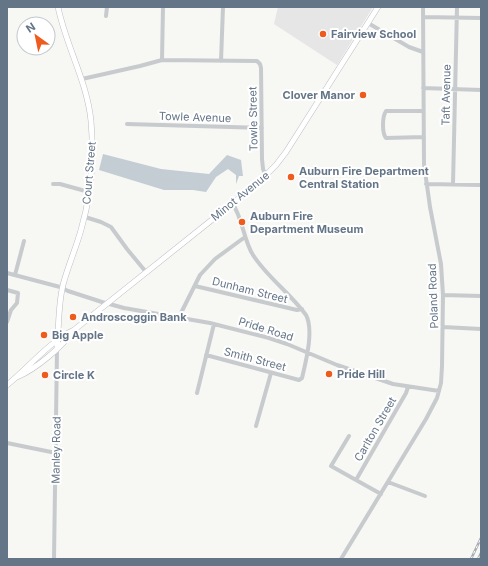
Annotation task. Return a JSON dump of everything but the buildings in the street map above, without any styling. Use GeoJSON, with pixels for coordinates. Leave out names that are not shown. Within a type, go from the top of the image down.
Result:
{"type":"FeatureCollection","features":[{"type":"Feature","properties":{"kind":"main road","name":"Court Street"},"geometry":{"type":"LineString","coordinates":[[58,7],[66,35],[82,79],[89,108],[92,133],[89,192],[85,217],[62,289],[58,341]]}},
{"type":"Feature","properties":{"kind":"main road","name":"Minot Avenue"},"geometry":{"type":"LineString","coordinates":[[7,385],[17,377],[22,370],[266,176],[286,152],[378,7]]}},
{"type":"Feature","properties":{"kind":"main road","name":"Minot Avenue"},"geometry":{"type":"LineString","coordinates":[[17,377],[25,374],[57,348],[74,330]]}},
{"type":"Feature","properties":{"kind":"main road","name":"Manley Road"},"geometry":{"type":"LineString","coordinates":[[57,348],[58,341]]}},
{"type":"Feature","properties":{"kind":"street"},"geometry":{"type":"LineString","coordinates":[[106,16],[107,7]]}},
{"type":"Feature","properties":{"kind":"street"},"geometry":{"type":"LineString","coordinates":[[162,60],[163,7]]}},
{"type":"Feature","properties":{"kind":"street"},"geometry":{"type":"LineString","coordinates":[[82,79],[162,60],[221,61],[223,7]]}},
{"type":"Feature","properties":{"kind":"street","name":"Poland Road"},"geometry":{"type":"LineString","coordinates":[[341,559],[426,419],[439,391],[442,375],[442,264],[426,184],[424,164],[423,7]]}},
{"type":"Feature","properties":{"kind":"street","name":"Taft Avenue"},"geometry":{"type":"LineString","coordinates":[[453,184],[458,7]]}},
{"type":"Feature","properties":{"kind":"street"},"geometry":{"type":"LineString","coordinates":[[423,17],[481,18]]}},
{"type":"Feature","properties":{"kind":"street"},"geometry":{"type":"LineString","coordinates":[[368,24],[409,47],[423,52]]}},
{"type":"Feature","properties":{"kind":"street","name":"Towle Street"},"geometry":{"type":"LineString","coordinates":[[221,61],[259,62],[261,68],[263,167],[266,176]]}},
{"type":"Feature","properties":{"kind":"street"},"geometry":{"type":"LineString","coordinates":[[423,88],[481,90]]}},
{"type":"Feature","properties":{"kind":"street"},"geometry":{"type":"LineString","coordinates":[[423,111],[389,110],[385,112],[384,127],[385,138],[423,138]]}},
{"type":"Feature","properties":{"kind":"street","name":"Towle Avenue"},"geometry":{"type":"LineString","coordinates":[[127,124],[262,128]]}},
{"type":"Feature","properties":{"kind":"street"},"geometry":{"type":"LineString","coordinates":[[53,184],[60,184],[89,192]]}},
{"type":"Feature","properties":{"kind":"street"},"geometry":{"type":"LineString","coordinates":[[426,184],[481,185]]}},
{"type":"Feature","properties":{"kind":"street"},"geometry":{"type":"LineString","coordinates":[[232,203],[237,212],[250,250],[260,265],[302,309],[309,322],[308,353]]}},
{"type":"Feature","properties":{"kind":"street"},"geometry":{"type":"LineString","coordinates":[[85,217],[111,227],[127,250],[146,272]]}},
{"type":"Feature","properties":{"kind":"street"},"geometry":{"type":"LineString","coordinates":[[180,317],[200,274],[210,264],[245,237]]}},
{"type":"Feature","properties":{"kind":"street"},"geometry":{"type":"LineString","coordinates":[[15,275],[24,241]]}},
{"type":"Feature","properties":{"kind":"street","name":"Pride Road"},"geometry":{"type":"LineString","coordinates":[[7,273],[107,303],[214,324],[276,340],[357,372],[393,384],[439,391]]}},
{"type":"Feature","properties":{"kind":"street","name":"Dunham Street"},"geometry":{"type":"LineString","coordinates":[[195,286],[297,310],[302,309]]}},
{"type":"Feature","properties":{"kind":"street"},"geometry":{"type":"LineString","coordinates":[[7,290],[18,293],[17,303],[11,310],[7,322]]}},
{"type":"Feature","properties":{"kind":"street"},"geometry":{"type":"LineString","coordinates":[[443,295],[481,296]]}},
{"type":"Feature","properties":{"kind":"street"},"geometry":{"type":"LineString","coordinates":[[196,393],[214,324]]}},
{"type":"Feature","properties":{"kind":"street"},"geometry":{"type":"LineString","coordinates":[[443,327],[481,329]]}},
{"type":"Feature","properties":{"kind":"street","name":"Manley Road"},"geometry":{"type":"LineString","coordinates":[[54,559],[57,348]]}},
{"type":"Feature","properties":{"kind":"street","name":"Smith Street"},"geometry":{"type":"LineString","coordinates":[[206,355],[299,380],[302,378],[308,353]]}},
{"type":"Feature","properties":{"kind":"street"},"geometry":{"type":"LineString","coordinates":[[256,426],[271,373]]}},
{"type":"Feature","properties":{"kind":"street","name":"Carlton Street"},"geometry":{"type":"LineString","coordinates":[[356,480],[406,393],[408,386]]}},
{"type":"Feature","properties":{"kind":"street"},"geometry":{"type":"LineString","coordinates":[[349,436],[331,466],[381,494]]}},
{"type":"Feature","properties":{"kind":"street"},"geometry":{"type":"LineString","coordinates":[[7,443],[56,452]]}},
{"type":"Feature","properties":{"kind":"street"},"geometry":{"type":"LineString","coordinates":[[388,482],[425,496]]}},
{"type":"Feature","properties":{"kind":"shaded area","name":"Fairview School"},"geometry":{"type":"Polygon","coordinates":[[[278,7],[373,7],[337,65],[274,24],[278,7]]]}},
{"type":"Feature","properties":{"kind":"shaded area"},"geometry":{"type":"Polygon","coordinates":[[[103,154],[161,169],[209,174],[227,155],[241,160],[243,176],[239,176],[236,184],[236,175],[228,169],[216,177],[206,192],[193,190],[164,190],[99,170],[103,154]]]}},
{"type":"Feature","properties":{"kind":"railway"},"geometry":{"type":"LineString","coordinates":[[471,559],[481,538]]}},
{"type":"Feature","properties":{"kind":"railway"},"geometry":{"type":"LineString","coordinates":[[478,559],[481,553]]}},
{"type":"Feature","properties":{"kind":"place","name":"Fairview School"},"geometry":{"type":"Point","coordinates":[323,34]}},
{"type":"Feature","properties":{"kind":"place","name":"Clover Manor"},"geometry":{"type":"Point","coordinates":[363,95]}},
{"type":"Feature","properties":{"kind":"place","name":"Auburn Fire Department Central Station"},"geometry":{"type":"Point","coordinates":[291,177]}},
{"type":"Feature","properties":{"kind":"place","name":"Auburn Fire Department Museum"},"geometry":{"type":"Point","coordinates":[242,222]}},
{"type":"Feature","properties":{"kind":"place","name":"Androscoggin Bank"},"geometry":{"type":"Point","coordinates":[73,317]}},
{"type":"Feature","properties":{"kind":"place","name":"Big Apple"},"geometry":{"type":"Point","coordinates":[44,335]}},
{"type":"Feature","properties":{"kind":"place","name":"Pride Hill"},"geometry":{"type":"Point","coordinates":[329,374]}},
{"type":"Feature","properties":{"kind":"place","name":"Circle K"},"geometry":{"type":"Point","coordinates":[45,375]}}]}
